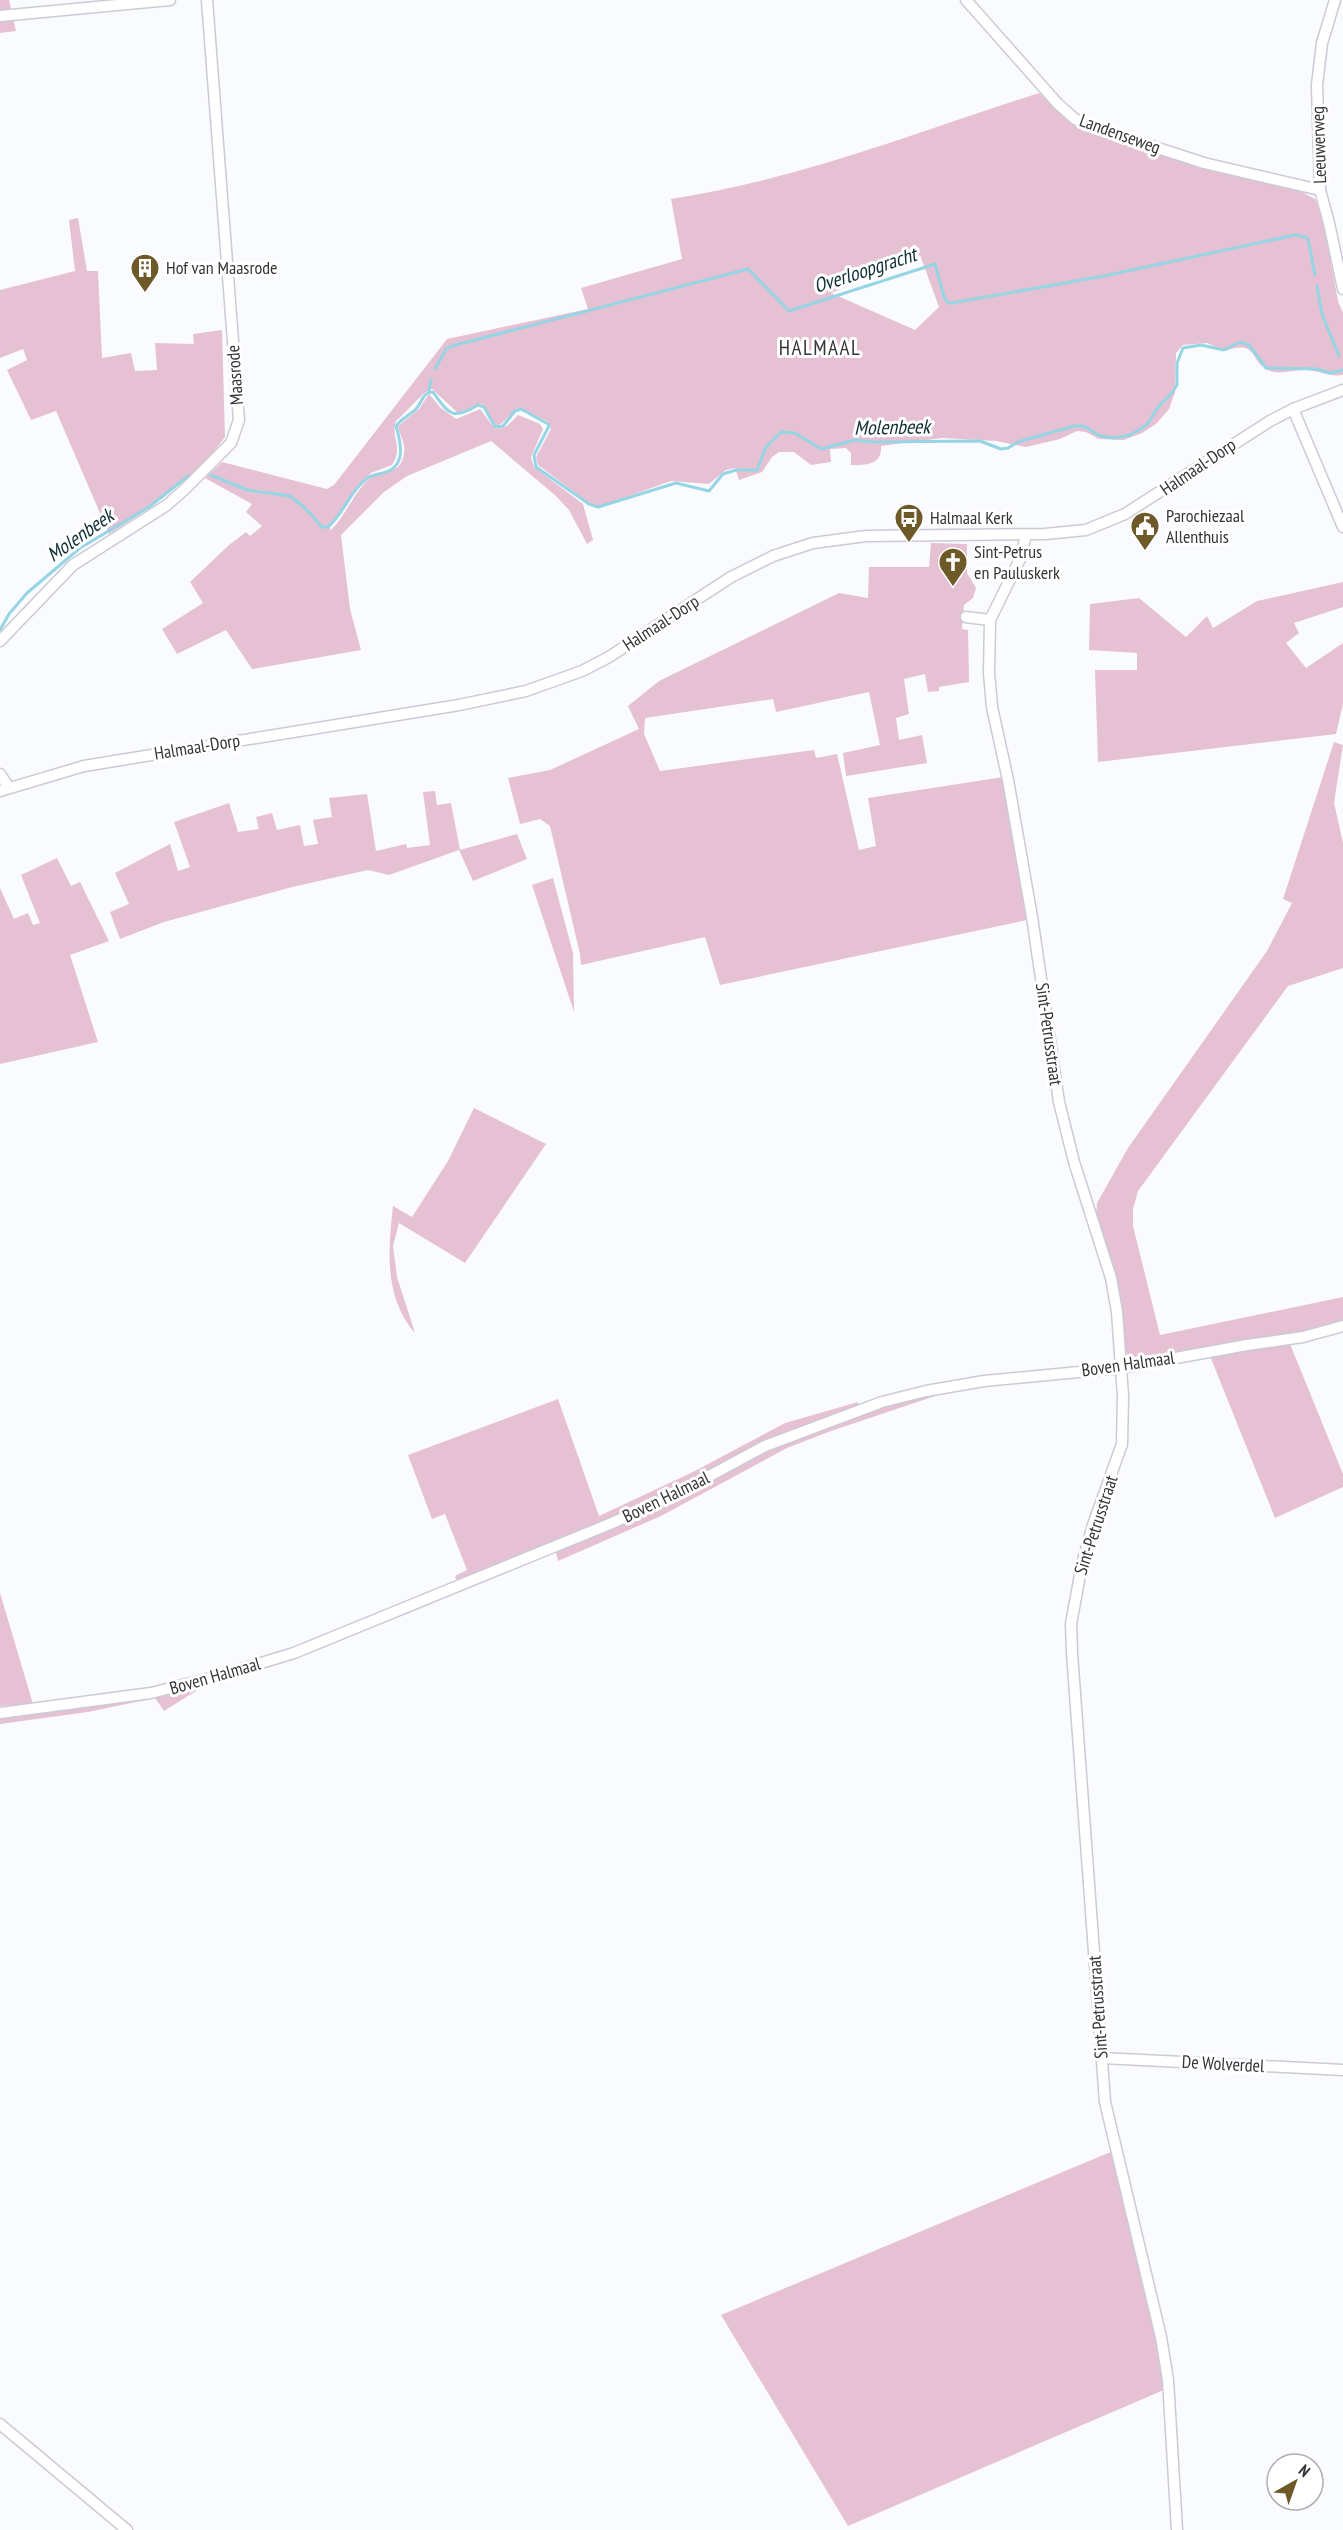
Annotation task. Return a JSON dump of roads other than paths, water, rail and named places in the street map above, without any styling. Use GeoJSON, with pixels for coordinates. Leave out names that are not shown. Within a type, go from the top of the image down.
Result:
{"type":"FeatureCollection","features":[{"type":"Feature","properties":{"kind":"street"},"geometry":{"type":"LineString","coordinates":[[0,16],[170,0]]}},
{"type":"Feature","properties":{"kind":"street","name":"Maasrode"},"geometry":{"type":"LineString","coordinates":[[0,641],[73,565],[166,505],[222,453],[236,433],[239,420],[207,0]]}},
{"type":"Feature","properties":{"kind":"street","name":"Landenseweg"},"geometry":{"type":"LineString","coordinates":[[966,0],[1058,104],[1081,122],[1204,163],[1320,190]]}},
{"type":"Feature","properties":{"kind":"street","name":"Leeuwerweg"},"geometry":{"type":"LineString","coordinates":[[1335,0],[1322,43],[1317,85],[1320,190],[1343,289]]}},
{"type":"Feature","properties":{"kind":"street","name":"Halmaal-Dorp"},"geometry":{"type":"LineString","coordinates":[[5,790],[84,766],[459,705],[526,691],[582,671],[609,657],[731,577],[773,556],[813,543],[866,536],[1072,533],[1111,521],[1154,497],[1235,442],[1293,409],[1343,390]]}},
{"type":"Feature","properties":{"kind":"street"},"geometry":{"type":"LineString","coordinates":[[1293,409],[1343,527]]}},
{"type":"Feature","properties":{"kind":"street","name":"Sint-Petrusstraat"},"geometry":{"type":"LineString","coordinates":[[1026,535],[1020,559],[990,620],[989,673],[992,706],[1028,894],[1059,1101],[1074,1162],[1111,1278],[1117,1312],[1121,1368],[1122,1444],[1093,1525],[1071,1624],[1105,2102],[1155,2303],[1166,2369],[1177,2530]]}},
{"type":"Feature","properties":{"kind":"street"},"geometry":{"type":"LineString","coordinates":[[966,617],[990,620]]}},
{"type":"Feature","properties":{"kind":"street"},"geometry":{"type":"LineString","coordinates":[[0,774],[5,790]]}},
{"type":"Feature","properties":{"kind":"street","name":"Boven Halmaal"},"geometry":{"type":"LineString","coordinates":[[0,1713],[151,1693],[294,1653],[665,1500],[765,1446],[882,1402],[926,1391],[984,1382],[1121,1368],[1303,1337],[1343,1326]]}},
{"type":"Feature","properties":{"kind":"street","name":"De Wolverdel"},"geometry":{"type":"LineString","coordinates":[[1102,2058],[1343,2070]]}},
{"type":"Feature","properties":{"kind":"street"},"geometry":{"type":"LineString","coordinates":[[0,2424],[127,2530]]}},
{"type":"Feature","properties":{"kind":"waterway","name":"Overloopgracht"},"geometry":{"type":"LineString","coordinates":[[435,369],[446,349],[452,346],[748,269],[789,311],[935,264],[944,297],[948,303],[952,303],[1104,276],[1295,235],[1308,239],[1315,275]]}},
{"type":"Feature","properties":{"kind":"waterway","name":"Overloopgracht"},"geometry":{"type":"LineString","coordinates":[[1317,286],[1322,314],[1339,356]]}},
{"type":"Feature","properties":{"kind":"waterway","name":"Molenbeek"},"geometry":{"type":"LineString","coordinates":[[211,475],[247,490],[290,496],[322,527],[328,527],[365,480],[396,466],[400,454],[396,426],[416,409],[425,396],[433,392],[443,406],[452,413],[462,413],[478,405],[484,407],[495,427],[503,426],[515,411],[521,409],[548,424],[534,455],[536,467],[589,504],[598,507],[676,483],[709,491],[723,474],[736,470],[757,470],[766,447],[781,432],[795,433],[821,449],[855,440],[872,442],[980,441],[1001,449],[1074,426],[1084,426],[1100,436],[1115,438],[1130,435],[1147,425],[1158,407],[1177,385],[1177,363],[1183,348],[1201,345],[1224,350],[1240,342],[1249,345],[1266,368],[1317,369],[1330,373],[1343,370]]}},
{"type":"Feature","properties":{"kind":"waterway","name":"Overloopgracht"},"geometry":{"type":"LineString","coordinates":[[429,391],[431,380]]}},
{"type":"Feature","properties":{"kind":"waterway","name":"Molenbeek"},"geometry":{"type":"LineString","coordinates":[[0,630],[9,614],[27,593],[80,548],[149,507],[188,476]]}},
{"type":"Feature","properties":{"kind":"place","name":"Hof van Maasrode"},"geometry":{"type":"Point","coordinates":[145,294]}},
{"type":"Feature","properties":{"kind":"place","name":"Halmaal Kerk"},"geometry":{"type":"Point","coordinates":[909,544]}},
{"type":"Feature","properties":{"kind":"place","name":"Parochiezaal Allenthuis"},"geometry":{"type":"Point","coordinates":[1145,552]}},
{"type":"Feature","properties":{"kind":"place","name":"Sint-Petrus en Pauluskerk"},"geometry":{"type":"Point","coordinates":[953,588]}},
{"type":"Feature","properties":{"kind":"district","name":"HALMAAL"},"geometry":{"type":"Point","coordinates":[820,348]}}]}
